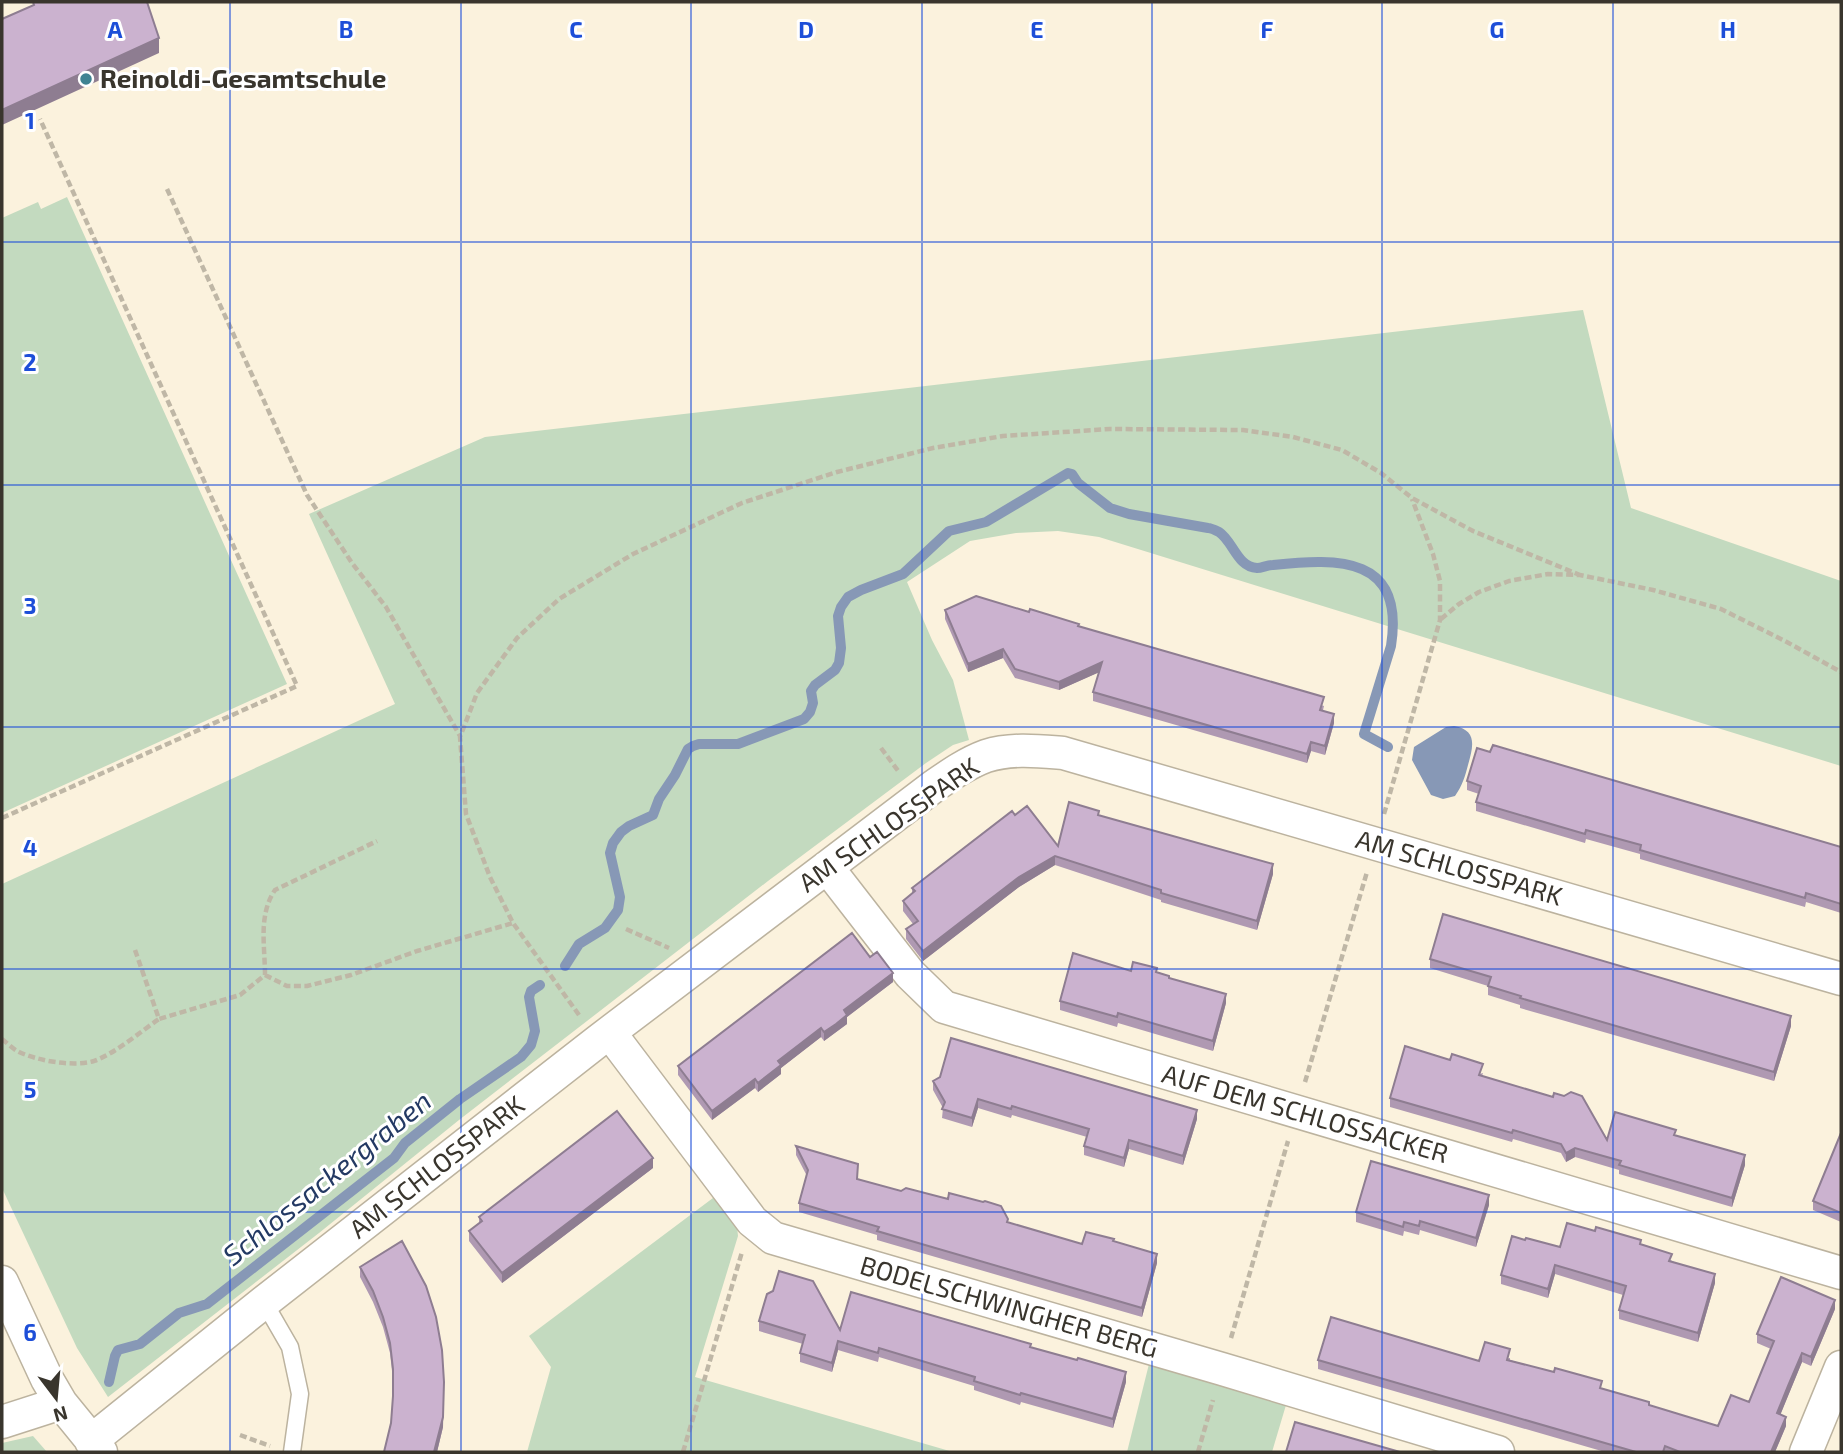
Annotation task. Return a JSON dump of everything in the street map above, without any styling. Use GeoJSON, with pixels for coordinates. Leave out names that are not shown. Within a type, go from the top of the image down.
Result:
{"type":"FeatureCollection","features":[{"type":"Feature","properties":{"kind":"street","name":"AM SCHLOSSPARK"},"geometry":{"type":"LineString","coordinates":[[96,1446],[264,1302],[604,1037],[961,768],[987,756],[1014,751],[1063,753],[1841,979]]}},
{"type":"Feature","properties":{"kind":"street","name":"AUF DEM SCHLOSSACKER"},"geometry":{"type":"LineString","coordinates":[[827,867],[911,974],[944,1007],[1841,1273]]}},
{"type":"Feature","properties":{"kind":"street","name":"BODELSCHWINGHER BERG"},"geometry":{"type":"LineString","coordinates":[[604,1037],[752,1221],[773,1238],[1498,1452]]}},
{"type":"Feature","properties":{"kind":"street"},"geometry":{"type":"LineString","coordinates":[[2,1282],[34,1354],[61,1403],[96,1446]]}},
{"type":"Feature","properties":{"kind":"street"},"geometry":{"type":"LineString","coordinates":[[1806,1452],[1841,1367]]}},
{"type":"Feature","properties":{"kind":"street"},"geometry":{"type":"LineString","coordinates":[[2,1422],[61,1403]]}},
{"type":"Feature","properties":{"kind":"lane"},"geometry":{"type":"LineString","coordinates":[[264,1302],[290,1347],[300,1394],[286,1451]]}},
{"type":"Feature","properties":{"kind":"path"},"geometry":{"type":"LineString","coordinates":[[2,818],[297,686],[40,119]]}},
{"type":"Feature","properties":{"kind":"path"},"geometry":{"type":"LineString","coordinates":[[167,188],[307,495],[352,563],[386,607],[460,737],[466,814],[490,877],[513,923],[604,1037]]}},
{"type":"Feature","properties":{"kind":"path"},"geometry":{"type":"LineString","coordinates":[[460,737],[477,693],[517,638],[559,599],[634,554],[742,503],[837,472],[933,448],[1003,436],[1110,429],[1243,430],[1293,437],[1342,450],[1381,473],[1412,498],[1473,531],[1580,575]]}},
{"type":"Feature","properties":{"kind":"path"},"geometry":{"type":"LineString","coordinates":[[1198,1452],[1440,620],[1440,581],[1412,498]]}},
{"type":"Feature","properties":{"kind":"path"},"geometry":{"type":"LineString","coordinates":[[1440,620],[1479,592],[1509,581],[1548,574],[1580,575],[1653,590],[1721,609],[1841,672]]}},
{"type":"Feature","properties":{"kind":"path"},"geometry":{"type":"LineString","coordinates":[[265,975],[263,920],[267,901],[275,890],[377,841]]}},
{"type":"Feature","properties":{"kind":"path"},"geometry":{"type":"LineString","coordinates":[[265,975],[287,986],[307,986],[351,975],[417,951],[513,923]]}},
{"type":"Feature","properties":{"kind":"path"},"geometry":{"type":"LineString","coordinates":[[626,929],[702,962]]}},
{"type":"Feature","properties":{"kind":"path"},"geometry":{"type":"LineString","coordinates":[[135,950],[159,1019]]}},
{"type":"Feature","properties":{"kind":"path"},"geometry":{"type":"LineString","coordinates":[[2,1039],[18,1051],[47,1060],[76,1063],[94,1060],[159,1019],[240,995],[265,975]]}},
{"type":"Feature","properties":{"kind":"path"},"geometry":{"type":"LineString","coordinates":[[683,1452],[752,1221]]}},
{"type":"Feature","properties":{"kind":"path"},"geometry":{"type":"LineString","coordinates":[[240,1435],[286,1451]]}},
{"type":"Feature","properties":{"kind":"green space"},"geometry":{"type":"Polygon","coordinates":[[[67,197],[287,684],[2,813],[2,218],[38,202],[41,209],[67,197]]]}},
{"type":"Feature","properties":{"kind":"green space"},"geometry":{"type":"Polygon","coordinates":[[[1583,310],[1631,508],[1841,581],[1841,766],[1099,537],[1058,531],[1016,533],[970,541],[907,582],[953,680],[969,740],[953,745],[926,763],[768,881],[108,1397],[77,1348],[2,1188],[2,884],[395,704],[309,514],[485,437],[1583,310]]]}},
{"type":"Feature","properties":{"kind":"green space"},"geometry":{"type":"Polygon","coordinates":[[[717,1195],[737,1226],[738,1236],[695,1377],[953,1452],[527,1452],[551,1367],[529,1336],[717,1195]]]}},
{"type":"Feature","properties":{"kind":"green space"},"geometry":{"type":"Polygon","coordinates":[[[1149,1364],[1286,1405],[1272,1452],[1127,1452],[1149,1364]]]}},
{"type":"Feature","properties":{"kind":"green space"},"geometry":{"type":"Polygon","coordinates":[[[33,1436],[47,1452],[2,1452],[2,1443],[33,1436]]]}},
{"type":"Feature","properties":{"kind":"water"},"geometry":{"type":"Polygon","coordinates":[[[1446,727],[1462,728],[1470,735],[1471,752],[1455,796],[1443,799],[1431,795],[1412,760],[1414,747],[1446,727]]]}},
{"type":"Feature","properties":{"kind":"building"},"geometry":{"type":"Polygon","coordinates":[[[33,2],[147,2],[159,38],[2,110],[2,19],[34,5],[33,2]]]}},
{"type":"Feature","properties":{"kind":"building"},"geometry":{"type":"Polygon","coordinates":[[[976,596],[1029,612],[1030,609],[1079,624],[1078,626],[1324,697],[1320,710],[1334,714],[1325,746],[1311,742],[1307,754],[1093,692],[1102,662],[1059,682],[1015,669],[1003,649],[968,664],[945,610],[976,596]]]}},
{"type":"Feature","properties":{"kind":"building"},"geometry":{"type":"Polygon","coordinates":[[[1493,745],[1841,847],[1841,904],[1806,893],[1805,898],[1640,850],[1641,845],[1586,830],[1585,834],[1476,802],[1481,786],[1467,781],[1477,748],[1490,752],[1493,745]]]}},
{"type":"Feature","properties":{"kind":"building"},"geometry":{"type":"Polygon","coordinates":[[[1069,802],[1099,811],[1098,815],[1273,864],[1257,921],[1161,893],[1161,890],[1055,856],[1019,877],[923,951],[906,929],[918,921],[903,901],[915,891],[912,888],[1012,811],[1015,815],[1027,806],[1058,846],[1069,802]]]}},
{"type":"Feature","properties":{"kind":"building"},"geometry":{"type":"Polygon","coordinates":[[[1443,914],[1791,1016],[1774,1072],[1520,998],[1521,996],[1488,986],[1491,977],[1430,959],[1443,914]]]}},
{"type":"Feature","properties":{"kind":"building"},"geometry":{"type":"Polygon","coordinates":[[[852,933],[870,957],[877,952],[893,973],[844,1010],[847,1015],[836,1024],[824,1032],[821,1028],[778,1061],[781,1065],[758,1083],[755,1079],[712,1111],[678,1066],[852,933]]]}},
{"type":"Feature","properties":{"kind":"building"},"geometry":{"type":"Polygon","coordinates":[[[1073,953],[1131,971],[1133,962],[1157,968],[1156,972],[1169,978],[1226,994],[1213,1041],[1118,1013],[1117,1017],[1060,1001],[1073,953]]]}},
{"type":"Feature","properties":{"kind":"building"},"geometry":{"type":"Polygon","coordinates":[[[951,1038],[1197,1110],[1183,1156],[1129,1140],[1124,1158],[1084,1146],[1089,1129],[1012,1106],[1011,1109],[978,1099],[972,1118],[942,1109],[945,1102],[933,1081],[940,1077],[951,1038]]]}},
{"type":"Feature","properties":{"kind":"building"},"geometry":{"type":"Polygon","coordinates":[[[1405,1046],[1450,1060],[1452,1054],[1483,1064],[1479,1075],[1553,1097],[1554,1093],[1564,1096],[1571,1092],[1582,1096],[1607,1140],[1615,1112],[1676,1130],[1674,1135],[1745,1155],[1732,1198],[1619,1165],[1621,1161],[1575,1148],[1566,1153],[1561,1144],[1513,1130],[1512,1133],[1390,1098],[1405,1046]]]}},
{"type":"Feature","properties":{"kind":"building"},"geometry":{"type":"Polygon","coordinates":[[[617,1111],[653,1158],[502,1273],[469,1231],[482,1221],[479,1217],[617,1111]]]}},
{"type":"Feature","properties":{"kind":"building"},"geometry":{"type":"Polygon","coordinates":[[[1841,1133],[1841,1213],[1813,1201],[1841,1133]]]}},
{"type":"Feature","properties":{"kind":"building"},"geometry":{"type":"Polygon","coordinates":[[[796,1146],[858,1164],[857,1179],[901,1191],[906,1188],[948,1199],[949,1193],[985,1201],[1001,1206],[1007,1222],[1082,1244],[1086,1232],[1157,1254],[1142,1308],[877,1231],[879,1227],[799,1203],[808,1170],[796,1146]]]}},
{"type":"Feature","properties":{"kind":"building"},"geometry":{"type":"Polygon","coordinates":[[[1371,1161],[1489,1195],[1476,1238],[1420,1221],[1419,1226],[1404,1222],[1403,1227],[1356,1212],[1371,1161]]]}},
{"type":"Feature","properties":{"kind":"building"},"geometry":{"type":"Polygon","coordinates":[[[1567,1223],[1595,1231],[1596,1227],[1641,1240],[1640,1244],[1672,1254],[1669,1261],[1715,1274],[1698,1333],[1619,1310],[1626,1286],[1555,1265],[1548,1289],[1501,1275],[1512,1236],[1560,1247],[1567,1223]]]}},
{"type":"Feature","properties":{"kind":"building"},"geometry":{"type":"Polygon","coordinates":[[[402,1241],[426,1286],[436,1317],[442,1350],[443,1417],[434,1452],[384,1452],[391,1423],[393,1396],[390,1343],[373,1291],[360,1267],[402,1241]]]}},
{"type":"Feature","properties":{"kind":"building"},"geometry":{"type":"Polygon","coordinates":[[[779,1271],[813,1281],[840,1330],[851,1292],[1031,1344],[1030,1347],[1126,1372],[1113,1419],[1021,1393],[1020,1395],[974,1381],[975,1377],[879,1348],[878,1353],[838,1341],[832,1363],[800,1353],[805,1335],[759,1321],[767,1294],[773,1291],[779,1271]]]}},
{"type":"Feature","properties":{"kind":"building"},"geometry":{"type":"Polygon","coordinates":[[[1781,1277],[1835,1300],[1811,1357],[1802,1353],[1788,1386],[1777,1413],[1786,1417],[1771,1452],[1680,1452],[1665,1446],[1663,1452],[1636,1452],[1318,1360],[1331,1317],[1479,1361],[1485,1342],[1510,1349],[1507,1360],[1554,1372],[1555,1368],[1602,1381],[1600,1388],[1718,1426],[1731,1395],[1749,1402],[1774,1341],[1757,1334],[1781,1277]]]}},
{"type":"Feature","properties":{"kind":"building"},"geometry":{"type":"Polygon","coordinates":[[[1295,1422],[1400,1452],[1286,1452],[1295,1422]]]}},
{"type":"Feature","properties":{"kind":"waterway","name":"Schlossackergraben"},"geometry":{"type":"LineString","coordinates":[[565,966],[579,944],[605,928],[618,910],[620,897],[610,853],[613,843],[629,826],[653,815],[659,799],[688,749],[699,744],[738,744],[804,719],[813,703],[811,691],[835,670],[839,663],[841,648],[838,616],[848,597],[903,574],[949,531],[986,522],[1068,473],[1110,508],[1219,532],[1240,559],[1250,567],[1321,562],[1343,564],[1362,569],[1377,579],[1388,594],[1393,616],[1391,646],[1364,734],[1388,747]]}},
{"type":"Feature","properties":{"kind":"waterway","name":"Schlossackergraben"},"geometry":{"type":"LineString","coordinates":[[109,1382],[118,1350],[140,1344],[179,1313],[207,1304],[394,1158],[405,1143],[460,1099],[521,1057],[531,1045],[535,1031],[529,997],[531,991],[540,985]]}},
{"type":"Feature","properties":{"kind":"place","name":"Reinoldi-Gesamtschule"},"geometry":{"type":"Point","coordinates":[86,79]}}]}
